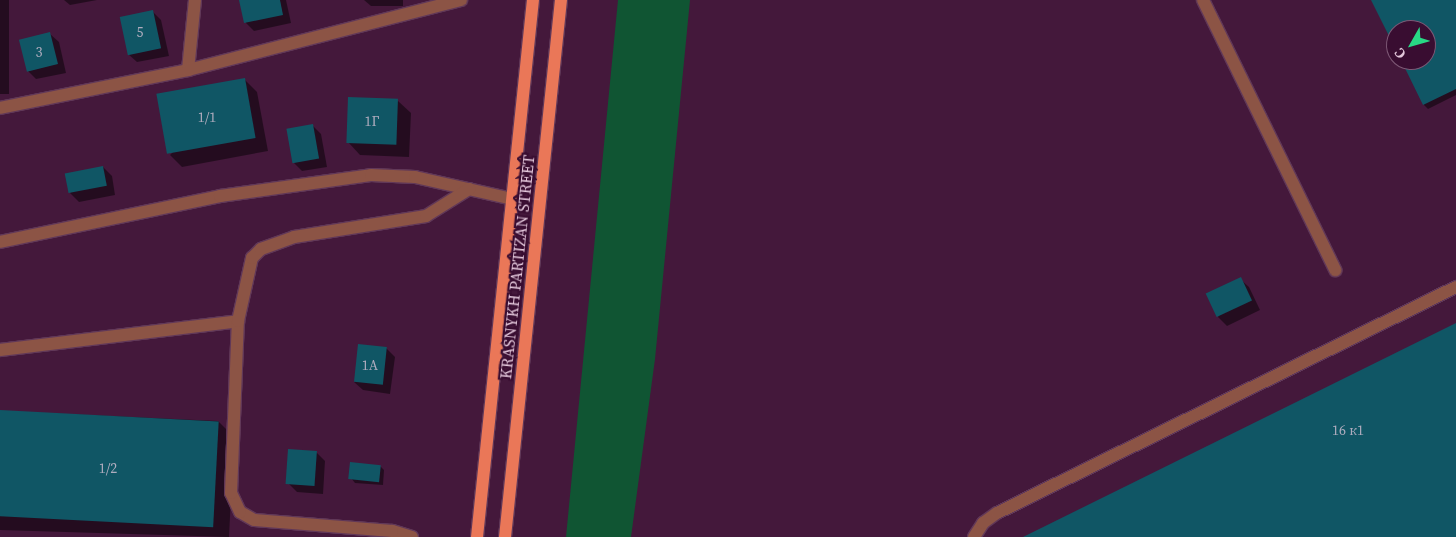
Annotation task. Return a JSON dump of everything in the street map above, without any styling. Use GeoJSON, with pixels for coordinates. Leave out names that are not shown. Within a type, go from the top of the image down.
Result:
{"type":"FeatureCollection","features":[{"type":"Feature","properties":{"kind":"main road","name":"KRASNYKH PARTIZAN STREET"},"geometry":{"type":"LineString","coordinates":[[478,537],[533,0]]}},
{"type":"Feature","properties":{"kind":"main road","name":"KRASNYKH PARTIZAN STREET"},"geometry":{"type":"LineString","coordinates":[[505,537],[561,0]]}},
{"type":"Feature","properties":{"kind":"street"},"geometry":{"type":"LineString","coordinates":[[188,70],[195,0]]}},
{"type":"Feature","properties":{"kind":"street"},"geometry":{"type":"LineString","coordinates":[[0,108],[188,70],[461,0]]}},
{"type":"Feature","properties":{"kind":"street"},"geometry":{"type":"LineString","coordinates":[[1203,0],[1334,270]]}},
{"type":"Feature","properties":{"kind":"street"},"geometry":{"type":"LineString","coordinates":[[0,242],[220,196],[371,175],[415,177],[513,199]]}},
{"type":"Feature","properties":{"kind":"street"},"geometry":{"type":"LineString","coordinates":[[412,537],[392,531],[254,520],[240,512],[231,493],[238,321],[252,258],[261,249],[294,236],[426,216],[470,189]]}},
{"type":"Feature","properties":{"kind":"street"},"geometry":{"type":"LineString","coordinates":[[974,537],[983,524],[997,513],[1456,287]]}},
{"type":"Feature","properties":{"kind":"street"},"geometry":{"type":"LineString","coordinates":[[0,350],[238,321]]}},
{"type":"Feature","properties":{"kind":"green space"},"geometry":{"type":"Polygon","coordinates":[[[618,0],[690,0],[655,359],[631,537],[566,537],[618,0]]]}},
{"type":"Feature","properties":{"kind":"building"},"geometry":{"type":"Polygon","coordinates":[[[239,0],[280,0],[283,15],[244,23],[239,0]]]}},
{"type":"Feature","properties":{"kind":"building"},"geometry":{"type":"Polygon","coordinates":[[[1371,0],[1456,0],[1456,89],[1423,105],[1406,70],[1436,70],[1436,20],[1386,20],[1386,30],[1371,0]]]}},
{"type":"Feature","properties":{"kind":"building"},"geometry":{"type":"Polygon","coordinates":[[[153,10],[161,48],[128,55],[120,17],[153,10]]]}},
{"type":"Feature","properties":{"kind":"building"},"geometry":{"type":"Polygon","coordinates":[[[50,32],[58,64],[27,72],[19,40],[50,32]]]}},
{"type":"Feature","properties":{"kind":"building"},"geometry":{"type":"Polygon","coordinates":[[[245,78],[256,138],[167,154],[156,94],[245,78]]]}},
{"type":"Feature","properties":{"kind":"building"},"geometry":{"type":"Polygon","coordinates":[[[348,97],[398,99],[396,145],[346,143],[348,97]]]}},
{"type":"Feature","properties":{"kind":"building"},"geometry":{"type":"Polygon","coordinates":[[[313,124],[319,158],[292,163],[286,129],[313,124]]]}},
{"type":"Feature","properties":{"kind":"building"},"geometry":{"type":"Polygon","coordinates":[[[103,166],[107,186],[69,193],[65,173],[103,166]]]}},
{"type":"Feature","properties":{"kind":"building"},"geometry":{"type":"Polygon","coordinates":[[[1241,277],[1252,301],[1217,317],[1206,293],[1241,277]]]}},
{"type":"Feature","properties":{"kind":"building"},"geometry":{"type":"Polygon","coordinates":[[[1456,323],[1456,537],[1023,537],[1456,323]]]}},
{"type":"Feature","properties":{"kind":"building"},"geometry":{"type":"Polygon","coordinates":[[[358,344],[387,347],[383,385],[354,382],[358,344]]]}},
{"type":"Feature","properties":{"kind":"building"},"geometry":{"type":"Polygon","coordinates":[[[0,410],[219,421],[213,527],[0,516],[0,410]]]}},
{"type":"Feature","properties":{"kind":"building"},"geometry":{"type":"Polygon","coordinates":[[[288,449],[317,451],[314,486],[286,484],[288,449]]]}},
{"type":"Feature","properties":{"kind":"building"},"geometry":{"type":"Polygon","coordinates":[[[350,462],[381,465],[379,482],[348,479],[350,462]]]}}]}
